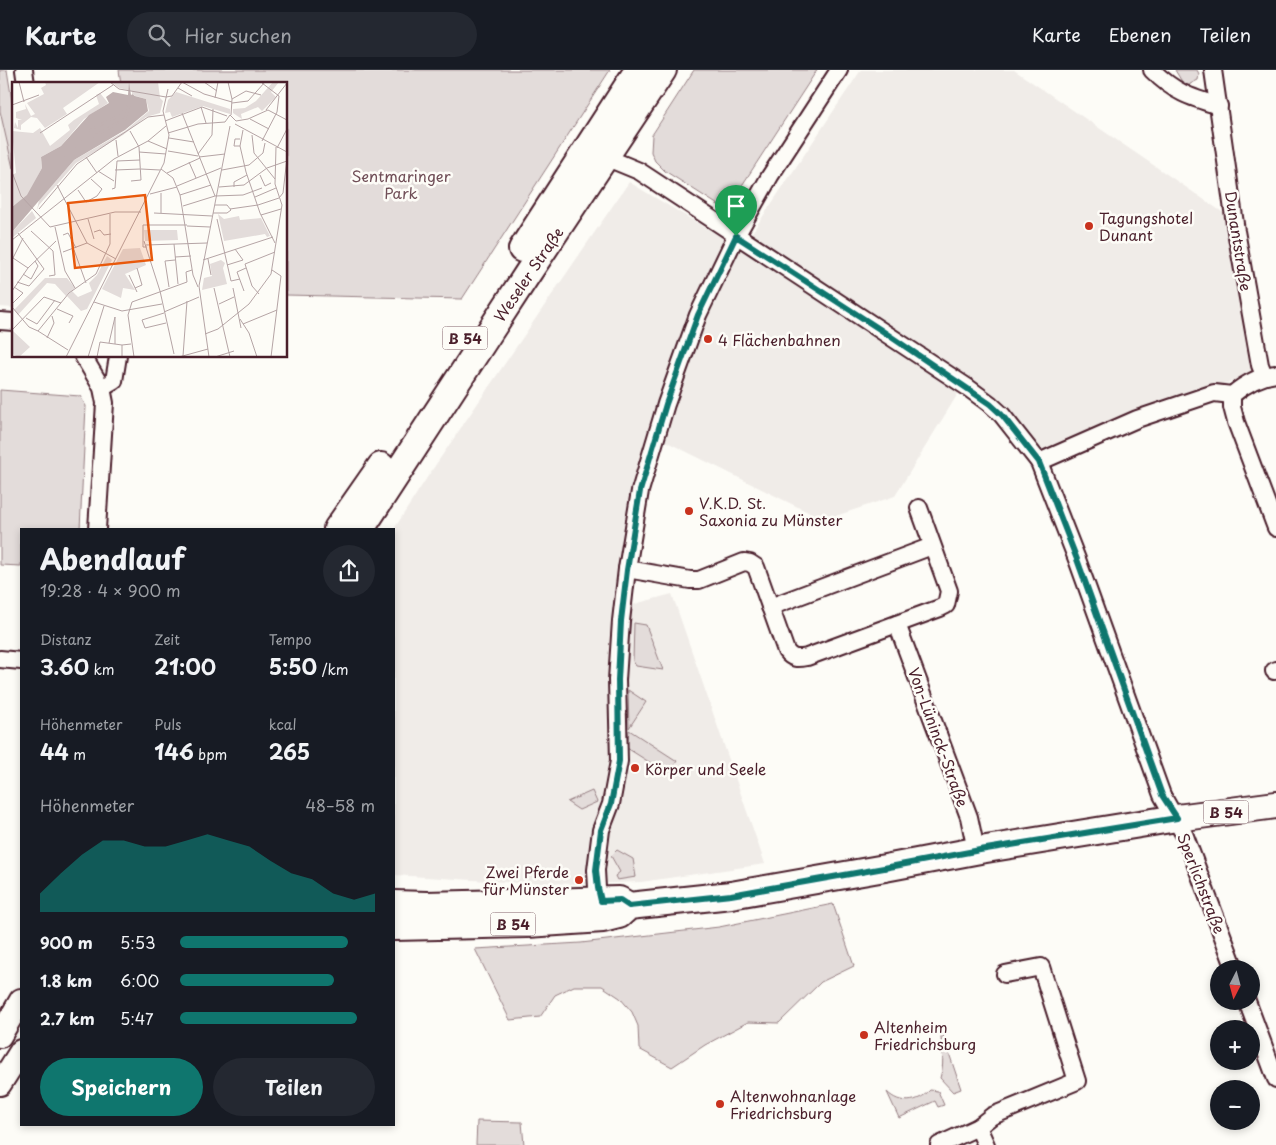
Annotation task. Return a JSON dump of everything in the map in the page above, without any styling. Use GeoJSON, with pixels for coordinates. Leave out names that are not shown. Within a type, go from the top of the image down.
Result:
{"type":"FeatureCollection","features":[{"type":"Feature","properties":{"kind":"main road","name":"Weseler Straße"},"geometry":{"type":"LineString","coordinates":[[362,528],[597,152],[638,70]]}},
{"type":"Feature","properties":{"kind":"main road","name":"Weseler Straße"},"geometry":{"type":"LineString","coordinates":[[338,528],[597,152],[663,70]]}},
{"type":"Feature","properties":{"kind":"main road","name":"B 54"},"geometry":{"type":"LineString","coordinates":[[395,927],[518,924],[603,919],[619,915],[629,906],[740,893],[976,850],[1181,827],[1276,805]]}},
{"type":"Feature","properties":{"kind":"main road","name":"B 54"},"geometry":{"type":"LineString","coordinates":[[395,904],[426,905],[620,900],[629,906]]}},
{"type":"Feature","properties":{"kind":"main road"},"geometry":{"type":"LineString","coordinates":[[0,1036],[20,1002]]}},
{"type":"Feature","properties":{"kind":"main road"},"geometry":{"type":"LineString","coordinates":[[0,1084],[20,1053]]}},
{"type":"Feature","properties":{"kind":"street"},"geometry":{"type":"LineString","coordinates":[[601,901],[596,870],[601,830],[611,804],[619,761],[618,680],[622,613],[640,491],[666,404],[698,315],[736,236],[770,176],[839,70]]}},
{"type":"Feature","properties":{"kind":"street"},"geometry":{"type":"LineString","coordinates":[[1152,70],[1185,96],[1218,106]]}},
{"type":"Feature","properties":{"kind":"street","name":"Dunantstraße"},"geometry":{"type":"LineString","coordinates":[[1213,70],[1236,231],[1258,355],[1270,374],[1243,386],[1232,395]]}},
{"type":"Feature","properties":{"kind":"street"},"geometry":{"type":"LineString","coordinates":[[597,152],[640,171],[983,399],[1002,415],[1039,462],[1137,419],[1214,393],[1232,395],[1232,407],[1236,422],[1276,528]]}},
{"type":"Feature","properties":{"kind":"street"},"geometry":{"type":"LineString","coordinates":[[84,358],[102,388],[104,403],[104,431],[97,528]]}},
{"type":"Feature","properties":{"kind":"street"},"geometry":{"type":"LineString","coordinates":[[102,388],[114,381],[118,358]]}},
{"type":"Feature","properties":{"kind":"street","name":"Sperlichstraße"},"geometry":{"type":"LineString","coordinates":[[1039,462],[1078,562],[1162,795],[1181,827],[1232,960]]}},
{"type":"Feature","properties":{"kind":"street"},"geometry":{"type":"LineString","coordinates":[[627,570],[699,580],[744,562],[750,563],[756,567],[786,651],[790,656],[798,659],[807,658],[946,605],[949,591],[919,508]]}},
{"type":"Feature","properties":{"kind":"street"},"geometry":{"type":"LineString","coordinates":[[770,607],[932,546]]}},
{"type":"Feature","properties":{"kind":"street","name":"Von-Lüninck-Straße"},"geometry":{"type":"LineString","coordinates":[[897,624],[969,817],[976,850]]}},
{"type":"Feature","properties":{"kind":"street"},"geometry":{"type":"LineString","coordinates":[[0,659],[20,661]]}},
{"type":"Feature","properties":{"kind":"street"},"geometry":{"type":"LineString","coordinates":[[939,1145],[978,1127],[992,1116],[1077,1081],[1041,967],[1005,974]]}},
{"type":"Feature","properties":{"kind":"street"},"geometry":{"type":"LineString","coordinates":[[1250,1010],[1276,1079]]}},
{"type":"Feature","properties":{"kind":"street"},"geometry":{"type":"LineString","coordinates":[[978,1127],[986,1145]]}},
{"type":"Feature","properties":{"kind":"shaded area"},"geometry":{"type":"Polygon","coordinates":[[[0,70],[7,70],[12,101],[12,308],[0,307],[0,70]]]}},
{"type":"Feature","properties":{"kind":"shaded area"},"geometry":{"type":"Polygon","coordinates":[[[861,70],[1014,70],[1231,218],[1254,374],[1134,414],[1042,452],[1004,407],[967,379],[895,496],[824,520],[665,441],[648,498],[631,605],[672,594],[765,864],[641,882],[586,884],[519,883],[395,875],[395,528],[428,476],[629,182],[741,249],[861,70]]]}},
{"type":"Feature","properties":{"kind":"green space"},"geometry":{"type":"Polygon","coordinates":[[[0,70],[7,70],[12,101],[12,164],[0,111],[0,70]]]}},
{"type":"Feature","properties":{"kind":"green space","name":"Sentmaringer Park"},"geometry":{"type":"Polygon","coordinates":[[[119,70],[610,70],[462,299],[288,295],[288,82],[121,82],[119,70]]]}},
{"type":"Feature","properties":{"kind":"green space"},"geometry":{"type":"Polygon","coordinates":[[[694,70],[817,70],[726,210],[665,171],[655,161],[651,152],[652,135],[694,70]]]}},
{"type":"Feature","properties":{"kind":"green space"},"geometry":{"type":"Polygon","coordinates":[[[1175,70],[1197,70],[1199,74],[1198,80],[1190,84],[1189,88],[1184,85],[1175,70]]]}},
{"type":"Feature","properties":{"kind":"green space"},"geometry":{"type":"Polygon","coordinates":[[[0,390],[80,396],[86,406],[80,528],[20,528],[20,566],[0,565],[0,390]]]}},
{"type":"Feature","properties":{"kind":"green space"},"geometry":{"type":"Polygon","coordinates":[[[634,623],[646,625],[663,670],[636,666],[633,661],[634,623]]]}},
{"type":"Feature","properties":{"kind":"green space"},"geometry":{"type":"Polygon","coordinates":[[[628,690],[646,702],[629,728],[628,690]]]}},
{"type":"Feature","properties":{"kind":"green space"},"geometry":{"type":"Polygon","coordinates":[[[629,730],[677,761],[668,774],[627,748],[629,730]]]}},
{"type":"Feature","properties":{"kind":"green space"},"geometry":{"type":"Polygon","coordinates":[[[592,791],[597,802],[579,810],[567,802],[592,791]]]}},
{"type":"Feature","properties":{"kind":"green space"},"geometry":{"type":"Polygon","coordinates":[[[617,850],[633,859],[636,877],[617,880],[615,876],[620,872],[611,856],[617,850]]]}},
{"type":"Feature","properties":{"kind":"green space"},"geometry":{"type":"Polygon","coordinates":[[[833,904],[854,966],[821,982],[779,1023],[748,1022],[705,1045],[672,1067],[639,1049],[638,1026],[632,1012],[620,998],[602,986],[574,986],[555,995],[540,1017],[510,1020],[475,949],[581,943],[719,927],[833,904]]]}},
{"type":"Feature","properties":{"kind":"green space"},"geometry":{"type":"Polygon","coordinates":[[[941,1029],[961,1089],[953,1092],[940,1078],[943,1059],[941,1029]]]}},
{"type":"Feature","properties":{"kind":"green space"},"geometry":{"type":"Polygon","coordinates":[[[930,1090],[938,1091],[944,1105],[938,1107],[935,1101],[899,1118],[887,1092],[898,1099],[909,1101],[920,1098],[930,1090]]]}},
{"type":"Feature","properties":{"kind":"green space"},"geometry":{"type":"Polygon","coordinates":[[[477,1121],[522,1122],[524,1145],[476,1145],[477,1121]]]}},
{"type":"Feature","properties":{"kind":"place","name":"Tagungshotel Dunant"},"geometry":{"type":"Point","coordinates":[1089,226]}},
{"type":"Feature","properties":{"kind":"place","name":"4 Flächenbahnen"},"geometry":{"type":"Point","coordinates":[708,339]}},
{"type":"Feature","properties":{"kind":"place","name":"V.K.D. St. Saxonia zu Münster"},"geometry":{"type":"Point","coordinates":[689,511]}},
{"type":"Feature","properties":{"kind":"place","name":"Körper und Seele"},"geometry":{"type":"Point","coordinates":[635,768]}},
{"type":"Feature","properties":{"kind":"place","name":"Zwei Pferde für Münster"},"geometry":{"type":"Point","coordinates":[579,880]}},
{"type":"Feature","properties":{"kind":"place","name":"Altenheim Friedrichsburg"},"geometry":{"type":"Point","coordinates":[864,1035]}},
{"type":"Feature","properties":{"kind":"place","name":"Altenwohnanlage Friedrichsburg"},"geometry":{"type":"Point","coordinates":[720,1104]}},
{"type":"Feature","properties":{"kind":"route"},"geometry":{"type":"LineString","coordinates":[[736,236],[881,330],[990,404],[1002,415],[1039,462],[1078,562],[1162,795],[1177,818],[980,850],[731,895],[629,906],[620,900],[601,901],[596,870],[601,830],[611,804],[619,761],[618,680],[623,594],[640,491],[666,404],[698,315],[736,236]]}}]}
